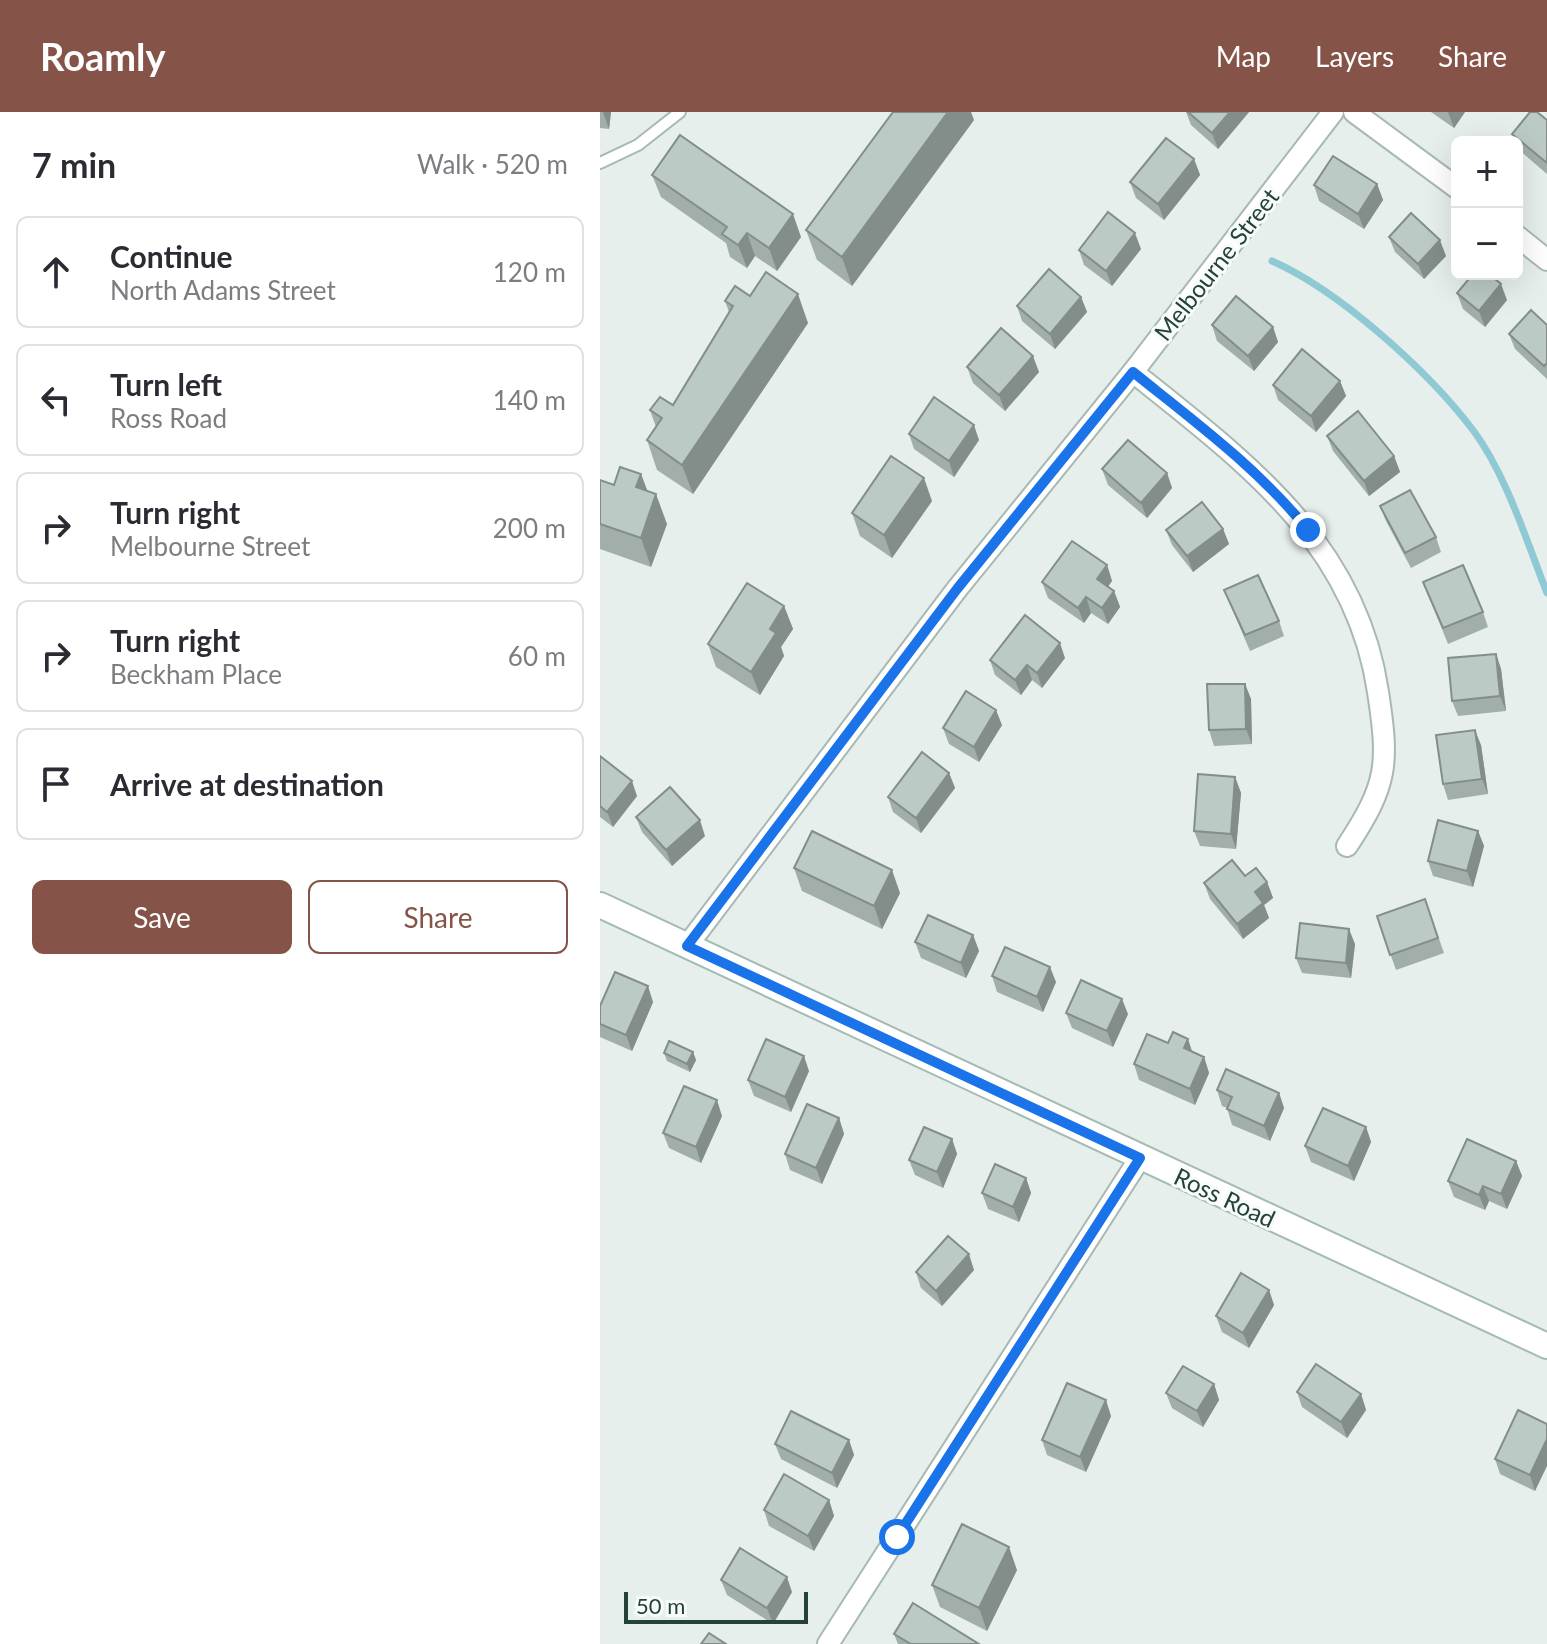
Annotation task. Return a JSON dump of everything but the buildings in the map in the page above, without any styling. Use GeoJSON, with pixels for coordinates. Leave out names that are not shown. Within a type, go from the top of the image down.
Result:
{"type":"FeatureCollection","features":[{"type":"Feature","properties":{"kind":"street","name":"Melbourne Street"},"geometry":{"type":"LineString","coordinates":[[687,946],[957,589],[1133,372],[1333,112]]}},
{"type":"Feature","properties":{"kind":"street"},"geometry":{"type":"LineString","coordinates":[[1354,112],[1451,184]]}},
{"type":"Feature","properties":{"kind":"street"},"geometry":{"type":"LineString","coordinates":[[1523,241],[1547,260]]}},
{"type":"Feature","properties":{"kind":"street"},"geometry":{"type":"LineString","coordinates":[[1133,372],[1241,460],[1285,501],[1345,585],[1375,669],[1385,758],[1381,791],[1347,846]]}},
{"type":"Feature","properties":{"kind":"street","name":"Ross Road"},"geometry":{"type":"LineString","coordinates":[[600,905],[1547,1346]]}},
{"type":"Feature","properties":{"kind":"street"},"geometry":{"type":"LineString","coordinates":[[828,1644],[1140,1158]]}},
{"type":"Feature","properties":{"kind":"lane"},"geometry":{"type":"LineString","coordinates":[[600,163],[638,145],[680,112]]}},
{"type":"Feature","properties":{"kind":"waterway"},"geometry":{"type":"LineString","coordinates":[[1272,261],[1298,274],[1354,312],[1408,359],[1454,407],[1496,467],[1547,593]]}},
{"type":"Feature","properties":{"kind":"route"},"geometry":{"type":"LineString","coordinates":[[897,1537],[1140,1158],[687,946],[957,589],[1133,372],[1241,460],[1285,501],[1308,530]]}}]}
